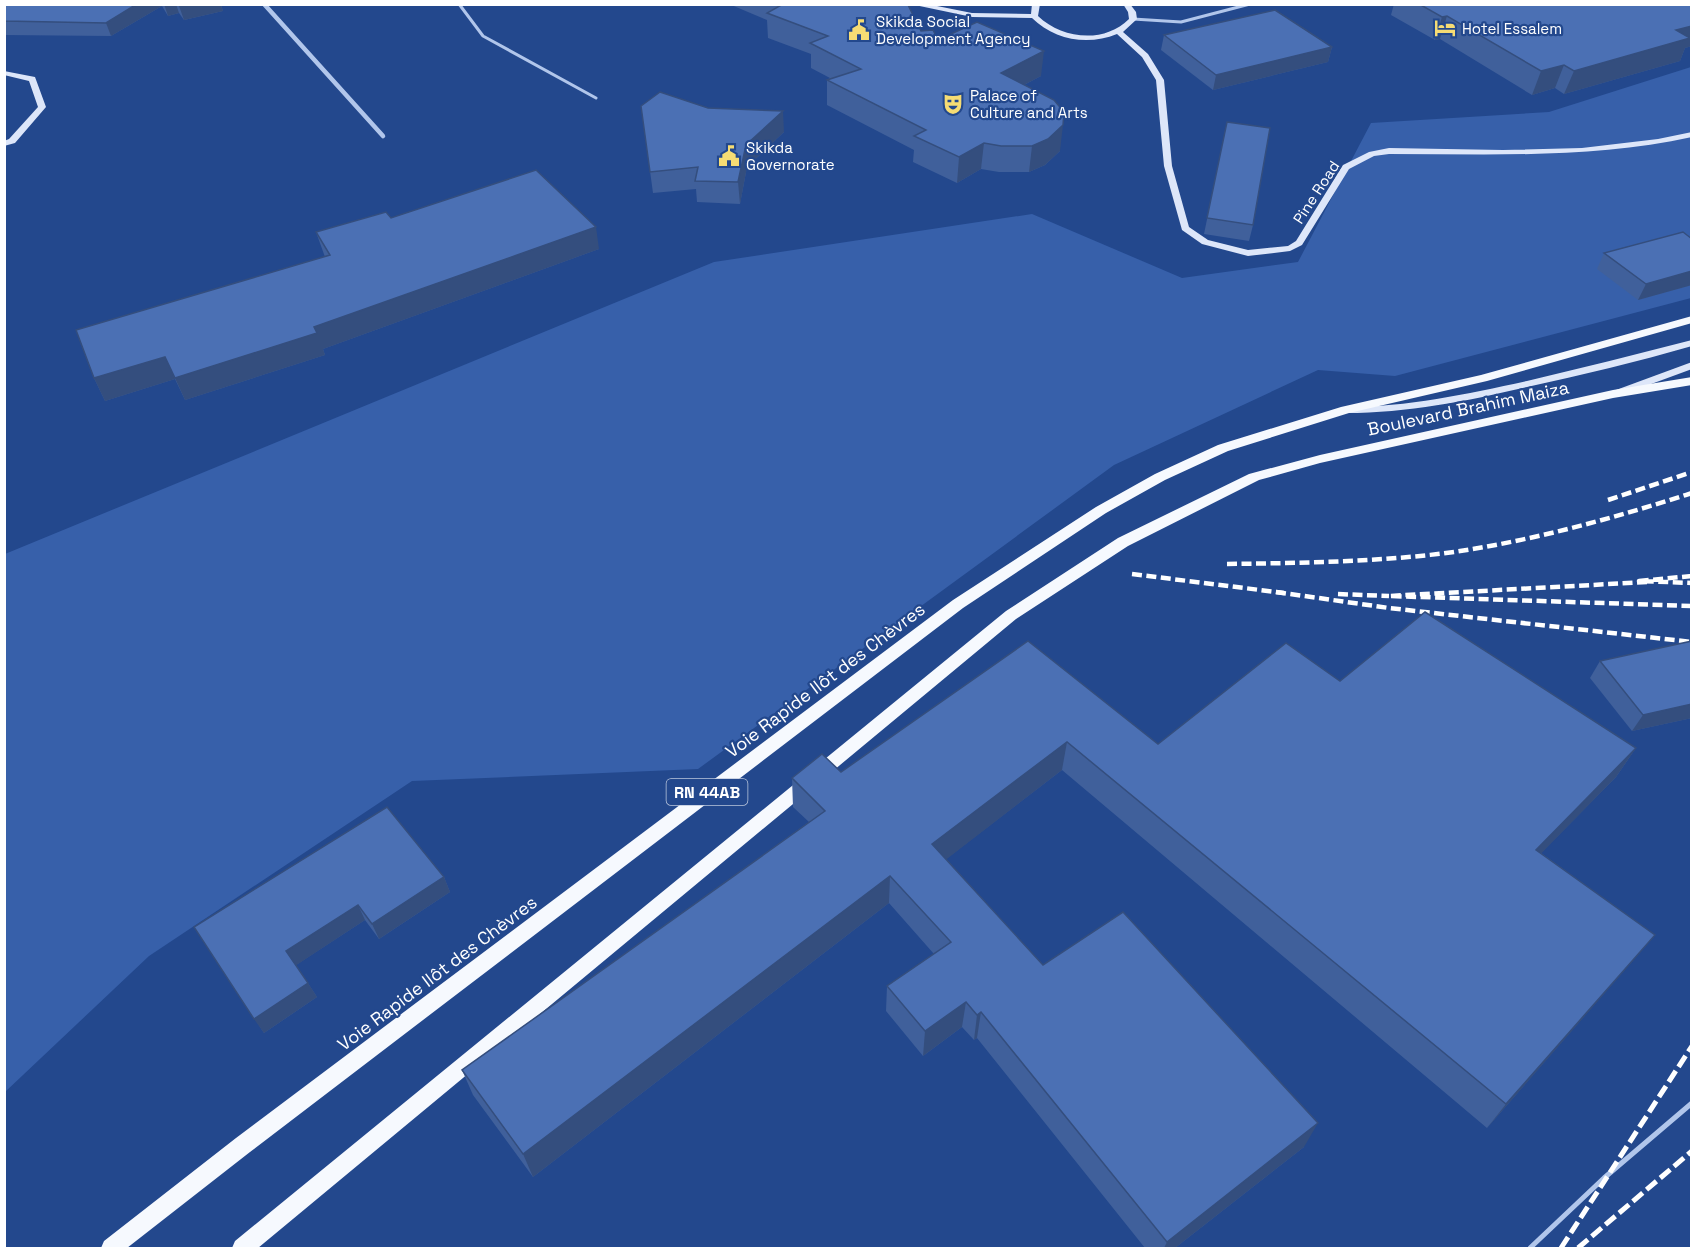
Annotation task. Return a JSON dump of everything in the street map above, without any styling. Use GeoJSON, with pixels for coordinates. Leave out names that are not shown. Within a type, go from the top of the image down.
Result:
{"type":"FeatureCollection","features":[{"type":"Feature","properties":{"kind":"main road","name":"Boulevard Brahim Maiza"},"geometry":{"type":"LineString","coordinates":[[1346,410],[1482,378],[1692,319]]}},
{"type":"Feature","properties":{"kind":"main road","name":"Boulevard Brahim Maiza"},"geometry":{"type":"LineString","coordinates":[[242,1248],[1011,615],[1123,542],[1254,477],[1320,459],[1613,394],[1692,381]]}},
{"type":"Feature","properties":{"kind":"main road","name":"Voie Rapide Ilôt des Chèvres"},"geometry":{"type":"LineString","coordinates":[[111,1248],[243,1144],[958,604],[1101,510],[1189,462],[1223,448],[1346,410]]}},
{"type":"Feature","properties":{"kind":"street"},"geometry":{"type":"LineString","coordinates":[[264,4],[383,136]]}},
{"type":"Feature","properties":{"kind":"street"},"geometry":{"type":"LineString","coordinates":[[1002,4],[1008,17]]}},
{"type":"Feature","properties":{"kind":"street"},"geometry":{"type":"LineString","coordinates":[[1036,4],[1034,16],[1039,23],[1061,33],[1092,37],[1119,32],[1133,19],[1132,12],[1126,4]]}},
{"type":"Feature","properties":{"kind":"street"},"geometry":{"type":"LineString","coordinates":[[919,5],[972,15],[1034,16]]}},
{"type":"Feature","properties":{"kind":"street","name":"Pine Road"},"geometry":{"type":"LineString","coordinates":[[1119,32],[1145,56],[1160,80],[1168,166],[1185,228],[1205,242],[1232,251],[1277,252],[1299,243],[1346,166],[1372,154],[1389,151],[1584,149],[1664,142],[1692,134]]}},
{"type":"Feature","properties":{"kind":"street"},"geometry":{"type":"LineString","coordinates":[[4,73],[32,79],[42,107],[12,141],[4,144]]}},
{"type":"Feature","properties":{"kind":"street"},"geometry":{"type":"LineString","coordinates":[[1346,410],[1397,410],[1432,405],[1634,360],[1692,343]]}},
{"type":"Feature","properties":{"kind":"street"},"geometry":{"type":"LineString","coordinates":[[1613,394],[1692,365]]}},
{"type":"Feature","properties":{"kind":"lane"},"geometry":{"type":"LineString","coordinates":[[459,4],[483,36],[596,98]]}},
{"type":"Feature","properties":{"kind":"lane"},"geometry":{"type":"LineString","coordinates":[[1152,4],[1158,4]]}},
{"type":"Feature","properties":{"kind":"lane"},"geometry":{"type":"LineString","coordinates":[[1133,19],[1181,22],[1250,4]]}},
{"type":"Feature","properties":{"kind":"lane"},"geometry":{"type":"LineString","coordinates":[[1530,1248],[1604,1178],[1692,1103]]}},
{"type":"Feature","properties":{"kind":"shaded area"},"geometry":{"type":"Polygon","coordinates":[[[1691,67],[1691,298],[1395,376],[1318,370],[1114,465],[698,769],[412,781],[149,956],[5,1092],[5,554],[714,262],[1032,214],[1182,278],[1298,262],[1371,123],[1549,112],[1691,67]]]}},
{"type":"Feature","properties":{"kind":"building"},"geometry":{"type":"Polygon","coordinates":[[[4,4],[137,4],[106,23],[4,21],[4,4]]]}},
{"type":"Feature","properties":{"kind":"building","name":"Palace of Culture and Arts"},"geometry":{"type":"Polygon","coordinates":[[[783,4],[905,4],[908,5],[921,31],[933,30],[938,40],[977,22],[1044,51],[1001,73],[1054,100],[1064,112],[1063,125],[1048,139],[1032,146],[1001,146],[984,143],[959,157],[914,136],[926,130],[827,80],[861,69],[810,43],[828,36],[767,13],[783,4]]]}},
{"type":"Feature","properties":{"kind":"building"},"geometry":{"type":"Polygon","coordinates":[[[1419,4],[1692,4],[1692,26],[1676,30],[1690,38],[1574,71],[1564,65],[1541,71],[1447,16],[1442,17],[1419,4]]]}},
{"type":"Feature","properties":{"kind":"building"},"geometry":{"type":"Polygon","coordinates":[[[1275,10],[1332,47],[1216,75],[1164,35],[1275,10]]]}},
{"type":"Feature","properties":{"kind":"building"},"geometry":{"type":"Polygon","coordinates":[[[660,92],[708,108],[783,111],[746,145],[738,182],[695,181],[698,167],[650,172],[641,106],[660,92]]]}},
{"type":"Feature","properties":{"kind":"building"},"geometry":{"type":"Polygon","coordinates":[[[1227,122],[1270,128],[1253,225],[1207,218],[1227,122]]]}},
{"type":"Feature","properties":{"kind":"building"},"geometry":{"type":"Polygon","coordinates":[[[536,170],[596,227],[314,327],[317,333],[175,378],[165,357],[94,378],[76,330],[330,255],[316,232],[386,212],[391,218],[536,170]]]}},
{"type":"Feature","properties":{"kind":"building"},"geometry":{"type":"Polygon","coordinates":[[[1683,232],[1692,239],[1692,271],[1646,284],[1604,253],[1683,232]]]}},
{"type":"Feature","properties":{"kind":"building"},"geometry":{"type":"Polygon","coordinates":[[[1425,612],[1636,748],[1536,850],[1655,935],[1506,1104],[1067,742],[932,844],[1043,965],[1123,912],[1318,1123],[1167,1242],[981,1012],[977,1015],[966,1002],[925,1031],[887,986],[951,942],[890,876],[523,1154],[462,1070],[825,811],[792,778],[822,754],[841,772],[1028,641],[1158,744],[1286,643],[1340,681],[1425,612]]]}},
{"type":"Feature","properties":{"kind":"building"},"geometry":{"type":"Polygon","coordinates":[[[1692,641],[1692,704],[1643,715],[1600,661],[1692,641]]]}},
{"type":"Feature","properties":{"kind":"building"},"geometry":{"type":"Polygon","coordinates":[[[387,807],[444,877],[372,924],[358,905],[286,951],[308,983],[254,1019],[194,927],[387,807]]]}},
{"type":"Feature","properties":{"kind":"railway"},"geometry":{"type":"LineString","coordinates":[[1608,500],[1692,472]]}},
{"type":"Feature","properties":{"kind":"railway"},"geometry":{"type":"LineString","coordinates":[[1227,564],[1369,560],[1454,552],[1574,527],[1692,493]]}},
{"type":"Feature","properties":{"kind":"railway"},"geometry":{"type":"LineString","coordinates":[[1132,574],[1276,592]]}},
{"type":"Feature","properties":{"kind":"railway"},"geometry":{"type":"LineString","coordinates":[[1692,576],[1639,581],[1692,583]]}},
{"type":"Feature","properties":{"kind":"railway"},"geometry":{"type":"LineString","coordinates":[[1389,596],[1647,582]]}},
{"type":"Feature","properties":{"kind":"railway"},"geometry":{"type":"LineString","coordinates":[[1276,592],[1284,593]]}},
{"type":"Feature","properties":{"kind":"railway"},"geometry":{"type":"LineString","coordinates":[[1276,592],[1389,608],[1692,642]]}},
{"type":"Feature","properties":{"kind":"railway"},"geometry":{"type":"LineString","coordinates":[[1338,594],[1389,596]]}},
{"type":"Feature","properties":{"kind":"railway"},"geometry":{"type":"LineString","coordinates":[[1389,596],[1692,606]]}},
{"type":"Feature","properties":{"kind":"railway"},"geometry":{"type":"LineString","coordinates":[[1561,1248],[1692,1046]]}},
{"type":"Feature","properties":{"kind":"railway"},"geometry":{"type":"LineString","coordinates":[[1578,1248],[1692,1151]]}},
{"type":"Feature","properties":{"kind":"place","name":"Hotel Essalem"},"geometry":{"type":"Point","coordinates":[1445,28]}},
{"type":"Feature","properties":{"kind":"place","name":"Skikda Social Development Agency"},"geometry":{"type":"Point","coordinates":[859,30]}},
{"type":"Feature","properties":{"kind":"place","name":"Palace of Culture and Arts"},"geometry":{"type":"Point","coordinates":[953,104]}},
{"type":"Feature","properties":{"kind":"place","name":"Skikda Governorate"},"geometry":{"type":"Point","coordinates":[729,156]}}]}
